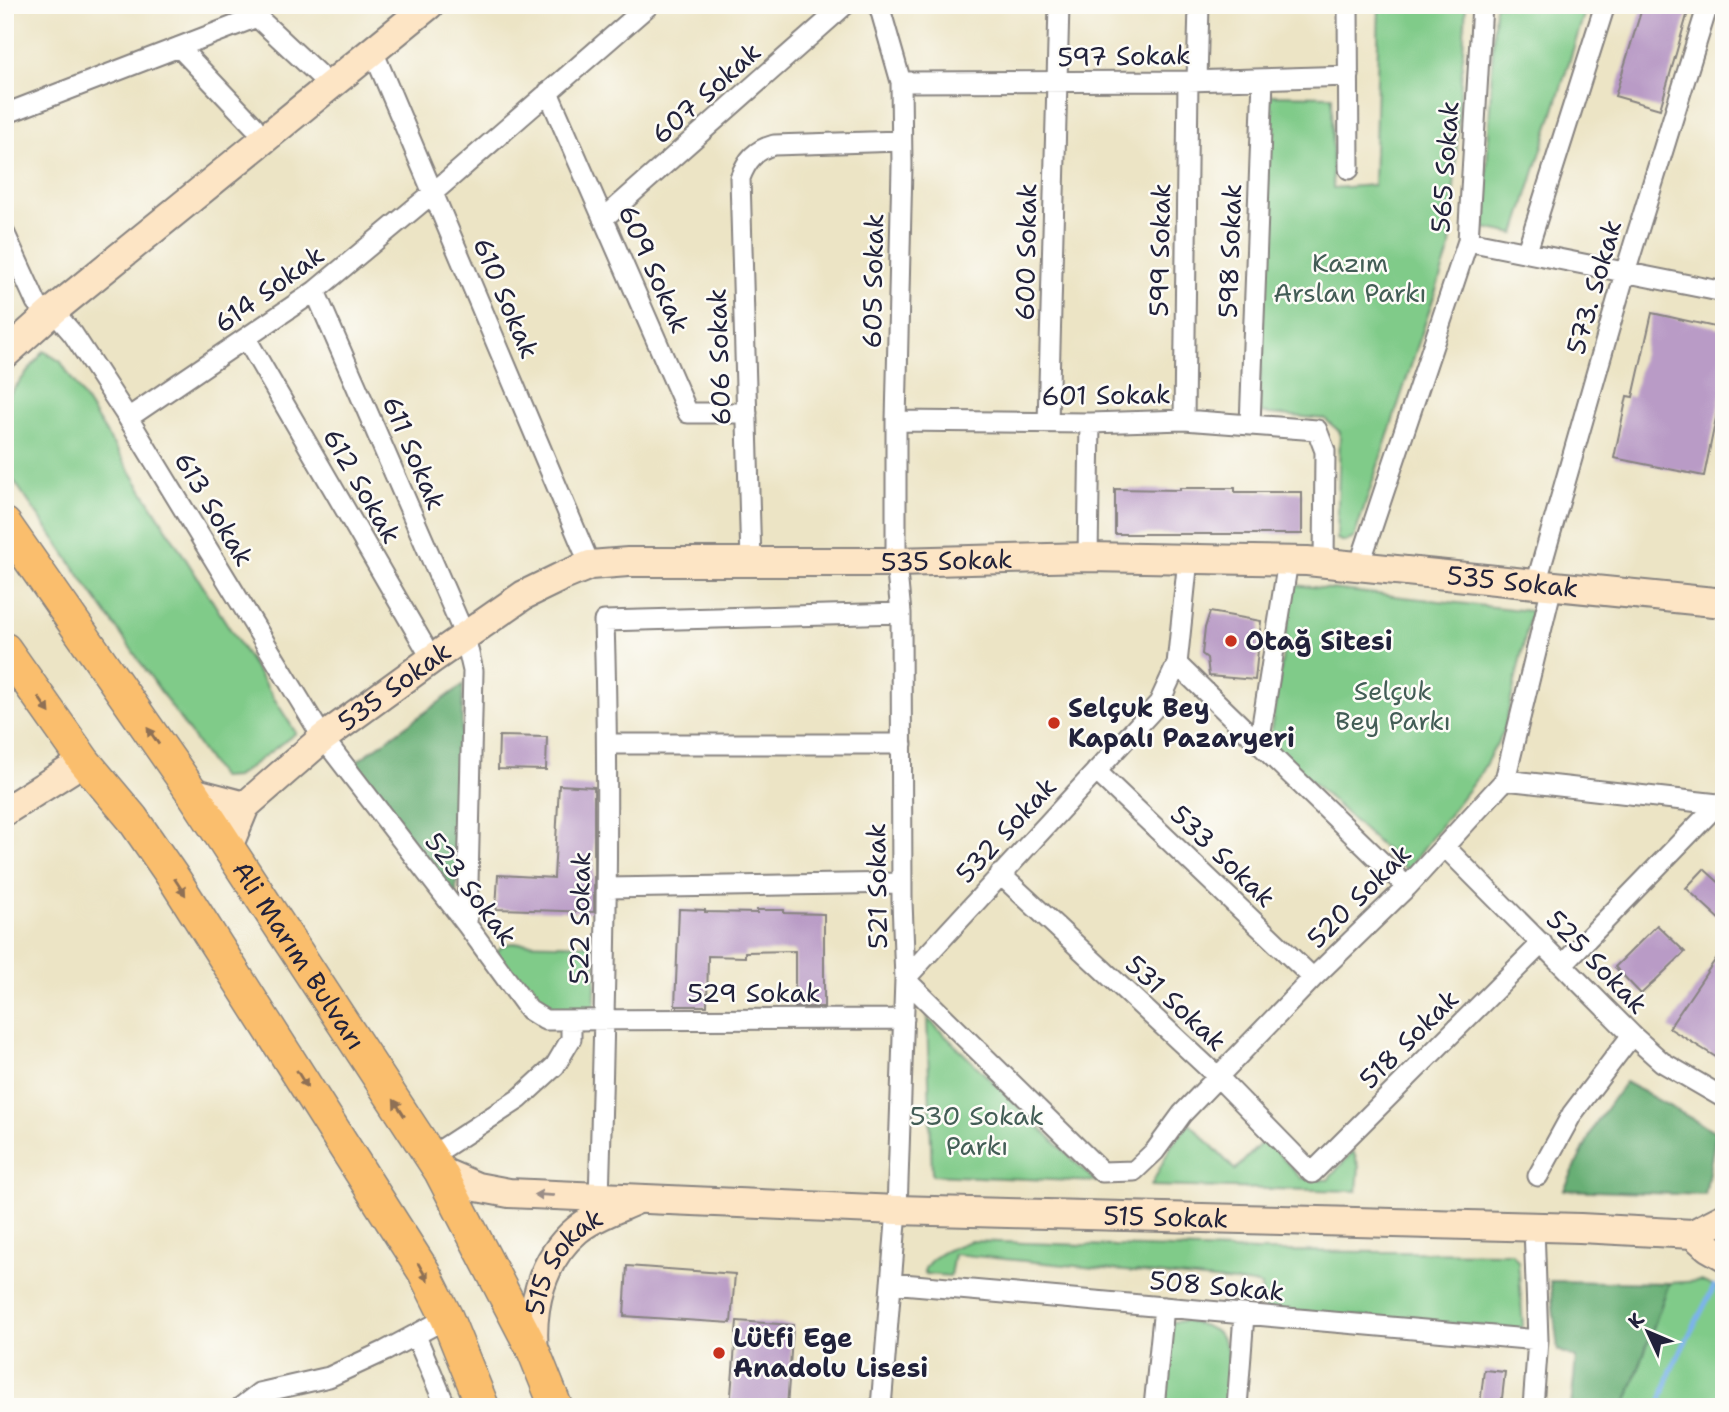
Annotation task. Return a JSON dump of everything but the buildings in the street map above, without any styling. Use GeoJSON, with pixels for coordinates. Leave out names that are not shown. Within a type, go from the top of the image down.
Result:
{"type":"FeatureCollection","features":[{"type":"Feature","properties":{"kind":"main road","name":"Ali Marım Bulvarı"},"geometry":{"type":"LineString","coordinates":[[5,524],[192,792],[435,1164],[534,1352],[556,1407]]}},
{"type":"Feature","properties":{"kind":"main road"},"geometry":{"type":"LineString","coordinates":[[5,649],[84,761],[132,818],[175,880],[424,1272],[447,1318],[483,1407]]}},
{"type":"Feature","properties":{"kind":"street"},"geometry":{"type":"LineString","coordinates":[[8,347],[45,306],[254,126],[401,5]]}},
{"type":"Feature","properties":{"kind":"street"},"geometry":{"type":"LineString","coordinates":[[45,306],[429,5]]}},
{"type":"Feature","properties":{"kind":"street","name":"614 Sokak"},"geometry":{"type":"LineString","coordinates":[[128,418],[247,340],[315,290],[434,192],[649,5]]}},
{"type":"Feature","properties":{"kind":"street","name":"607 Sokak"},"geometry":{"type":"LineString","coordinates":[[603,219],[845,5]]}},
{"type":"Feature","properties":{"kind":"street","name":"605 Sokak"},"geometry":{"type":"LineString","coordinates":[[879,5],[901,82],[896,562]]}},
{"type":"Feature","properties":{"kind":"street","name":"600 Sokak"},"geometry":{"type":"LineString","coordinates":[[1048,423],[1059,5]]}},
{"type":"Feature","properties":{"kind":"street","name":"599 Sokak"},"geometry":{"type":"LineString","coordinates":[[1184,420],[1192,81],[1199,5]]}},
{"type":"Feature","properties":{"kind":"street"},"geometry":{"type":"LineString","coordinates":[[1348,5],[1349,169]]}},
{"type":"Feature","properties":{"kind":"street","name":"565 Sokak"},"geometry":{"type":"LineString","coordinates":[[1359,566],[1468,241],[1482,5]]}},
{"type":"Feature","properties":{"kind":"street"},"geometry":{"type":"LineString","coordinates":[[1527,251],[1605,5]]}},
{"type":"Feature","properties":{"kind":"street","name":"573. Sokak"},"geometry":{"type":"LineString","coordinates":[[1544,585],[1625,273],[1708,5]]}},
{"type":"Feature","properties":{"kind":"street"},"geometry":{"type":"LineString","coordinates":[[5,114],[179,47],[255,11],[318,74]]}},
{"type":"Feature","properties":{"kind":"street"},"geometry":{"type":"LineString","coordinates":[[179,47],[254,126]]}},
{"type":"Feature","properties":{"kind":"street","name":"610 Sokak"},"geometry":{"type":"LineString","coordinates":[[373,51],[590,565]]}},
{"type":"Feature","properties":{"kind":"street","name":"597 Sokak"},"geometry":{"type":"LineString","coordinates":[[901,82],[1056,83],[1349,76]]}},
{"type":"Feature","properties":{"kind":"street","name":"598 Sokak"},"geometry":{"type":"LineString","coordinates":[[1250,425],[1263,79]]}},
{"type":"Feature","properties":{"kind":"street","name":"609 Sokak"},"geometry":{"type":"LineString","coordinates":[[548,92],[688,413],[747,413]]}},
{"type":"Feature","properties":{"kind":"street","name":"606 Sokak"},"geometry":{"type":"LineString","coordinates":[[751,562],[740,178],[746,164],[762,149],[792,143],[901,141]]}},
{"type":"Feature","properties":{"kind":"street","name":"613 Sokak"},"geometry":{"type":"LineString","coordinates":[[5,234],[45,306],[73,334],[128,418],[323,738]]}},
{"type":"Feature","properties":{"kind":"street"},"geometry":{"type":"LineString","coordinates":[[1468,241],[1724,292]]}},
{"type":"Feature","properties":{"kind":"street","name":"611 Sokak"},"geometry":{"type":"LineString","coordinates":[[315,290],[465,636],[473,671],[467,925]]}},
{"type":"Feature","properties":{"kind":"street","name":"612 Sokak"},"geometry":{"type":"LineString","coordinates":[[247,340],[432,659]]}},
{"type":"Feature","properties":{"kind":"street","name":"601 Sokak"},"geometry":{"type":"LineString","coordinates":[[897,421],[1090,423],[1184,420],[1317,430],[1325,452],[1324,563]]}},
{"type":"Feature","properties":{"kind":"street"},"geometry":{"type":"LineString","coordinates":[[1088,557],[1090,423]]}},
{"type":"Feature","properties":{"kind":"street","name":"535 Sokak"},"geometry":{"type":"LineString","coordinates":[[245,806],[323,738],[432,659],[524,595],[590,565],[628,562],[896,562],[1088,557],[1288,561],[1724,603]]}},
{"type":"Feature","properties":{"kind":"street","name":"532 Sokak"},"geometry":{"type":"LineString","coordinates":[[905,979],[1159,703],[1177,664],[1188,559]]}},
{"type":"Feature","properties":{"kind":"street"},"geometry":{"type":"LineString","coordinates":[[1259,744],[1288,561]]}},
{"type":"Feature","properties":{"kind":"street","name":"521 Sokak"},"geometry":{"type":"LineString","coordinates":[[881,1407],[897,1210],[905,979],[901,613],[896,562]]}},
{"type":"Feature","properties":{"kind":"street","name":"520 Sokak"},"geometry":{"type":"LineString","coordinates":[[905,979],[1102,1172],[1134,1171],[1155,1151],[1182,1114],[1313,978],[1407,887],[1505,780],[1544,585]]}},
{"type":"Feature","properties":{"kind":"street","name":"522 Sokak"},"geometry":{"type":"LineString","coordinates":[[603,1206],[608,744],[604,621],[901,613]]}},
{"type":"Feature","properties":{"kind":"street"},"geometry":{"type":"LineString","coordinates":[[1177,664],[1407,887]]}},
{"type":"Feature","properties":{"kind":"street","name":"523 Sokak"},"geometry":{"type":"LineString","coordinates":[[323,738],[529,1010],[545,1020],[605,1020]]}},
{"type":"Feature","properties":{"kind":"street"},"geometry":{"type":"LineString","coordinates":[[608,744],[902,744]]}},
{"type":"Feature","properties":{"kind":"street"},"geometry":{"type":"LineString","coordinates":[[5,811],[84,761]]}},
{"type":"Feature","properties":{"kind":"street","name":"533 Sokak"},"geometry":{"type":"LineString","coordinates":[[1096,771],[1313,978]]}},
{"type":"Feature","properties":{"kind":"street"},"geometry":{"type":"LineString","coordinates":[[1505,780],[1721,803]]}},
{"type":"Feature","properties":{"kind":"street"},"geometry":{"type":"LineString","coordinates":[[192,792],[245,806],[228,848]]}},
{"type":"Feature","properties":{"kind":"street"},"geometry":{"type":"LineString","coordinates":[[1563,964],[1721,803]]}},
{"type":"Feature","properties":{"kind":"street","name":"525 Sokak"},"geometry":{"type":"LineString","coordinates":[[1445,847],[1662,1062],[1724,1098]]}},
{"type":"Feature","properties":{"kind":"street","name":"531 Sokak"},"geometry":{"type":"LineString","coordinates":[[1000,874],[1218,1077],[1312,1173]]}},
{"type":"Feature","properties":{"kind":"street"},"geometry":{"type":"LineString","coordinates":[[607,888],[902,883]]}},
{"type":"Feature","properties":{"kind":"street","name":"518 Sokak"},"geometry":{"type":"LineString","coordinates":[[1312,1173],[1542,943]]}},
{"type":"Feature","properties":{"kind":"street","name":"529 Sokak"},"geometry":{"type":"LineString","coordinates":[[605,1020],[904,1019]]}},
{"type":"Feature","properties":{"kind":"street"},"geometry":{"type":"LineString","coordinates":[[435,1164],[519,1099],[555,1066],[571,1039],[571,1020]]}},
{"type":"Feature","properties":{"kind":"street"},"geometry":{"type":"LineString","coordinates":[[1538,1176],[1572,1114],[1632,1035]]}},
{"type":"Feature","properties":{"kind":"street","name":"515 Sokak"},"geometry":{"type":"LineString","coordinates":[[435,1164],[477,1187],[603,1206],[637,1199],[897,1210],[1534,1227],[1693,1234]]}},
{"type":"Feature","properties":{"kind":"street","name":"515 Sokak"},"geometry":{"type":"LineString","coordinates":[[534,1352],[533,1318],[536,1296],[544,1276],[553,1259],[576,1231],[603,1206]]}},
{"type":"Feature","properties":{"kind":"street"},"geometry":{"type":"LineString","coordinates":[[1724,1218],[1693,1234],[1724,1256]]}},
{"type":"Feature","properties":{"kind":"street"},"geometry":{"type":"LineString","coordinates":[[1534,1227],[1538,1340],[1534,1407]]}},
{"type":"Feature","properties":{"kind":"street","name":"508 Sokak"},"geometry":{"type":"LineString","coordinates":[[891,1283],[1538,1340]]}},
{"type":"Feature","properties":{"kind":"street"},"geometry":{"type":"LineString","coordinates":[[1154,1407],[1164,1307]]}},
{"type":"Feature","properties":{"kind":"street"},"geometry":{"type":"LineString","coordinates":[[1237,1407],[1244,1315]]}},
{"type":"Feature","properties":{"kind":"street"},"geometry":{"type":"LineString","coordinates":[[241,1407],[259,1393],[329,1377],[416,1336],[447,1318]]}},
{"type":"Feature","properties":{"kind":"street"},"geometry":{"type":"LineString","coordinates":[[416,1336],[446,1407]]}},
{"type":"Feature","properties":{"kind":"green space","name":"Kazım Arslan Parkı"},"geometry":{"type":"Polygon","coordinates":[[[1379,5],[1466,5],[1450,248],[1354,538],[1345,542],[1337,539],[1340,432],[1325,419],[1259,413],[1269,95],[1332,96],[1333,188],[1374,185],[1379,5]]]}},
{"type":"Feature","properties":{"kind":"green space"},"geometry":{"type":"Polygon","coordinates":[[[1495,5],[1587,5],[1515,234],[1484,228],[1495,5]]]}},
{"type":"Feature","properties":{"kind":"green space"},"geometry":{"type":"Polygon","coordinates":[[[44,351],[61,362],[296,733],[236,777],[221,778],[5,468],[5,400],[44,351]]]}},
{"type":"Feature","properties":{"kind":"green space","name":"Selçuk Bey Parkı"},"geometry":{"type":"Polygon","coordinates":[[[1294,585],[1531,611],[1504,731],[1480,774],[1407,870],[1269,742],[1294,585]]]}},
{"type":"Feature","properties":{"kind":"green space"},"geometry":{"type":"Polygon","coordinates":[[[463,685],[456,895],[352,765],[463,685]]]}},
{"type":"Feature","properties":{"kind":"green space"},"geometry":{"type":"Polygon","coordinates":[[[503,945],[597,945],[594,1017],[545,1015],[495,954],[503,945]]]}},
{"type":"Feature","properties":{"kind":"green space","name":"530 Sokak Parkı"},"geometry":{"type":"Polygon","coordinates":[[[927,1018],[1096,1182],[932,1175],[927,1018]]]}},
{"type":"Feature","properties":{"kind":"green space"},"geometry":{"type":"Polygon","coordinates":[[[1625,1082],[1716,1132],[1705,1195],[1564,1190],[1595,1125],[1625,1082]]]}},
{"type":"Feature","properties":{"kind":"green space"},"geometry":{"type":"Polygon","coordinates":[[[1190,1123],[1235,1170],[1265,1139],[1301,1178],[1328,1180],[1353,1151],[1359,1167],[1357,1191],[1151,1186],[1171,1146],[1190,1123]]]}},
{"type":"Feature","properties":{"kind":"green space"},"geometry":{"type":"Polygon","coordinates":[[[970,1241],[1258,1251],[1512,1253],[1518,1261],[1523,1326],[1519,1329],[1263,1309],[1261,1286],[1255,1284],[954,1254],[950,1276],[926,1274],[924,1271],[931,1260],[970,1241]]]}},
{"type":"Feature","properties":{"kind":"green space"},"geometry":{"type":"Polygon","coordinates":[[[1550,1281],[1669,1283],[1625,1407],[1571,1407],[1576,1358],[1558,1350],[1550,1281]]]}},
{"type":"Feature","properties":{"kind":"green space"},"geometry":{"type":"Polygon","coordinates":[[[1701,1281],[1724,1291],[1724,1407],[1625,1407],[1669,1283],[1701,1281]]]}},
{"type":"Feature","properties":{"kind":"green space"},"geometry":{"type":"Polygon","coordinates":[[[1184,1321],[1211,1329],[1225,1344],[1229,1364],[1226,1407],[1163,1407],[1172,1322],[1184,1321]]]}},
{"type":"Feature","properties":{"kind":"waterway"},"geometry":{"type":"LineString","coordinates":[[1659,1407],[1671,1370],[1714,1287]]}},
{"type":"Feature","properties":{"kind":"place","name":"Otağ Sitesi"},"geometry":{"type":"Point","coordinates":[1231,641]}},
{"type":"Feature","properties":{"kind":"place","name":"Selçuk Bey Kapalı Pazaryeri"},"geometry":{"type":"Point","coordinates":[1054,723]}},
{"type":"Feature","properties":{"kind":"place","name":"Lütfi Ege Anadolu Lisesi"},"geometry":{"type":"Point","coordinates":[719,1353]}}]}
